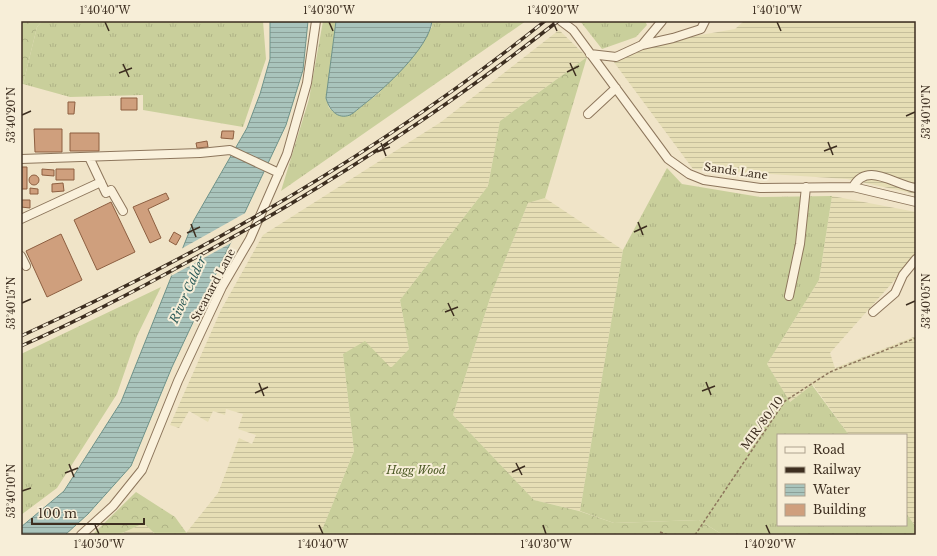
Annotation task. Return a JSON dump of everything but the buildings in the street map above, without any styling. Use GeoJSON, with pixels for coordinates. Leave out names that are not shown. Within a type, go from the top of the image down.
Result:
{"type":"FeatureCollection","features":[{"type":"Feature","properties":{"kind":"street","name":"Steanard Lane"},"geometry":{"type":"LineString","coordinates":[[83,534],[113,506],[142,470],[178,381],[222,287],[250,239],[276,171],[288,154],[307,84],[316,21]]}},
{"type":"Feature","properties":{"kind":"street","name":"Sands Lane"},"geometry":{"type":"LineString","coordinates":[[561,21],[574,30],[590,54],[668,159],[689,174],[704,180],[760,188],[853,187],[916,202]]}},
{"type":"Feature","properties":{"kind":"street"},"geometry":{"type":"LineString","coordinates":[[642,45],[662,21]]}},
{"type":"Feature","properties":{"kind":"street"},"geometry":{"type":"LineString","coordinates":[[590,54],[616,57],[642,45],[673,38],[701,29],[705,21]]}},
{"type":"Feature","properties":{"kind":"street"},"geometry":{"type":"LineString","coordinates":[[588,114],[616,88]]}},
{"type":"Feature","properties":{"kind":"street"},"geometry":{"type":"LineString","coordinates":[[21,159],[200,154],[230,150],[276,171]]}},
{"type":"Feature","properties":{"kind":"street"},"geometry":{"type":"LineString","coordinates":[[89,157],[106,193],[112,190],[123,211]]}},
{"type":"Feature","properties":{"kind":"street"},"geometry":{"type":"LineString","coordinates":[[853,187],[857,179],[862,176],[871,175],[916,188]]}},
{"type":"Feature","properties":{"kind":"street"},"geometry":{"type":"LineString","coordinates":[[21,219],[100,182]]}},
{"type":"Feature","properties":{"kind":"street"},"geometry":{"type":"LineString","coordinates":[[789,296],[800,244],[806,188]]}},
{"type":"Feature","properties":{"kind":"street"},"geometry":{"type":"LineString","coordinates":[[21,256],[26,266]]}},
{"type":"Feature","properties":{"kind":"street"},"geometry":{"type":"LineString","coordinates":[[873,312],[891,298],[906,270],[916,259]]}},
{"type":"Feature","properties":{"kind":"path","name":"MIR/80/10"},"geometry":{"type":"LineString","coordinates":[[695,535],[785,401],[830,372],[916,338]]}},
{"type":"Feature","properties":{"kind":"path"},"geometry":{"type":"LineString","coordinates":[[660,532],[668,535]]}},
{"type":"Feature","properties":{"kind":"shaded area"},"geometry":{"type":"Polygon","coordinates":[[[744,21],[916,21],[916,194],[847,179],[693,169],[613,61],[643,45],[735,29],[744,21]]]}},
{"type":"Feature","properties":{"kind":"shaded area"},"geometry":{"type":"Polygon","coordinates":[[[559,30],[587,57],[500,121],[488,186],[400,300],[409,349],[391,369],[343,354],[354,451],[320,535],[188,535],[186,533],[218,493],[239,438],[252,444],[256,435],[238,429],[243,414],[226,409],[225,415],[213,411],[208,422],[189,411],[179,428],[170,425],[221,310],[263,235],[441,122],[559,30]]]}},
{"type":"Feature","properties":{"kind":"shaded area"},"geometry":{"type":"Polygon","coordinates":[[[832,196],[916,212],[916,256],[830,353],[835,368],[916,336],[916,527],[907,514],[907,434],[848,434],[813,385],[790,402],[767,364],[819,280],[832,196]]]}},
{"type":"Feature","properties":{"kind":"shaded area"},"geometry":{"type":"Polygon","coordinates":[[[545,198],[623,250],[580,511],[534,500],[453,415],[491,295],[528,203],[545,198]]]}},
{"type":"Feature","properties":{"kind":"shaded area"},"geometry":{"type":"Polygon","coordinates":[[[144,523],[156,535],[118,535],[144,523]]]}},
{"type":"Feature","properties":{"kind":"green space"},"geometry":{"type":"Polygon","coordinates":[[[21,21],[42,21],[37,27],[23,84],[21,84],[21,21]]]}},
{"type":"Feature","properties":{"kind":"green space"},"geometry":{"type":"Polygon","coordinates":[[[42,21],[263,21],[266,59],[243,127],[143,110],[143,95],[70,97],[23,84],[37,27],[42,21]]]}},
{"type":"Feature","properties":{"kind":"green space"},"geometry":{"type":"Polygon","coordinates":[[[323,21],[336,21],[326,98],[329,108],[336,114],[350,115],[379,93],[432,27],[432,21],[526,21],[281,191],[309,99],[323,21]]]}},
{"type":"Feature","properties":{"kind":"green space"},"geometry":{"type":"Polygon","coordinates":[[[580,21],[645,21],[647,25],[636,37],[602,49],[580,21]]]}},
{"type":"Feature","properties":{"kind":"green space","name":"Hagg Wood"},"geometry":{"type":"Polygon","coordinates":[[[587,57],[545,198],[528,203],[491,295],[453,415],[534,500],[579,511],[614,523],[699,520],[723,535],[320,535],[354,451],[343,354],[365,341],[391,368],[409,349],[400,300],[488,186],[500,121],[587,57]]]}},
{"type":"Feature","properties":{"kind":"green space"},"geometry":{"type":"Polygon","coordinates":[[[667,168],[682,184],[760,197],[832,196],[819,280],[767,364],[790,402],[812,385],[848,434],[777,434],[777,526],[907,526],[907,514],[916,527],[916,535],[723,535],[699,520],[614,523],[580,511],[623,250],[667,168]]]}},
{"type":"Feature","properties":{"kind":"green space"},"geometry":{"type":"Polygon","coordinates":[[[161,287],[137,336],[117,394],[57,488],[21,515],[21,354],[161,287]]]}},
{"type":"Feature","properties":{"kind":"green space"},"geometry":{"type":"Polygon","coordinates":[[[136,492],[175,517],[188,535],[156,535],[144,523],[118,535],[92,535],[136,492]]]}},
{"type":"Feature","properties":{"kind":"water","name":"River Calder"},"geometry":{"type":"Polygon","coordinates":[[[270,21],[308,21],[303,70],[286,125],[172,367],[131,466],[88,514],[65,535],[21,535],[21,527],[64,491],[121,402],[194,220],[247,128],[260,94],[270,59],[270,21]]]}},
{"type":"Feature","properties":{"kind":"water"},"geometry":{"type":"Polygon","coordinates":[[[336,21],[432,21],[429,32],[423,43],[393,79],[353,113],[350,115],[341,116],[337,115],[331,110],[326,98],[336,21]]]}},
{"type":"Feature","properties":{"kind":"pier"},"geometry":{"type":"Polygon","coordinates":[[[247,212],[231,243],[171,276],[181,249],[247,212]]]}},
{"type":"Feature","properties":{"kind":"railway"},"geometry":{"type":"LineString","coordinates":[[21,336],[90,304],[159,269],[293,195],[422,112],[484,68],[545,21]]}},
{"type":"Feature","properties":{"kind":"railway"},"geometry":{"type":"LineString","coordinates":[[21,346],[65,326],[172,271],[289,205],[381,148],[426,118],[558,21]]}}]}
